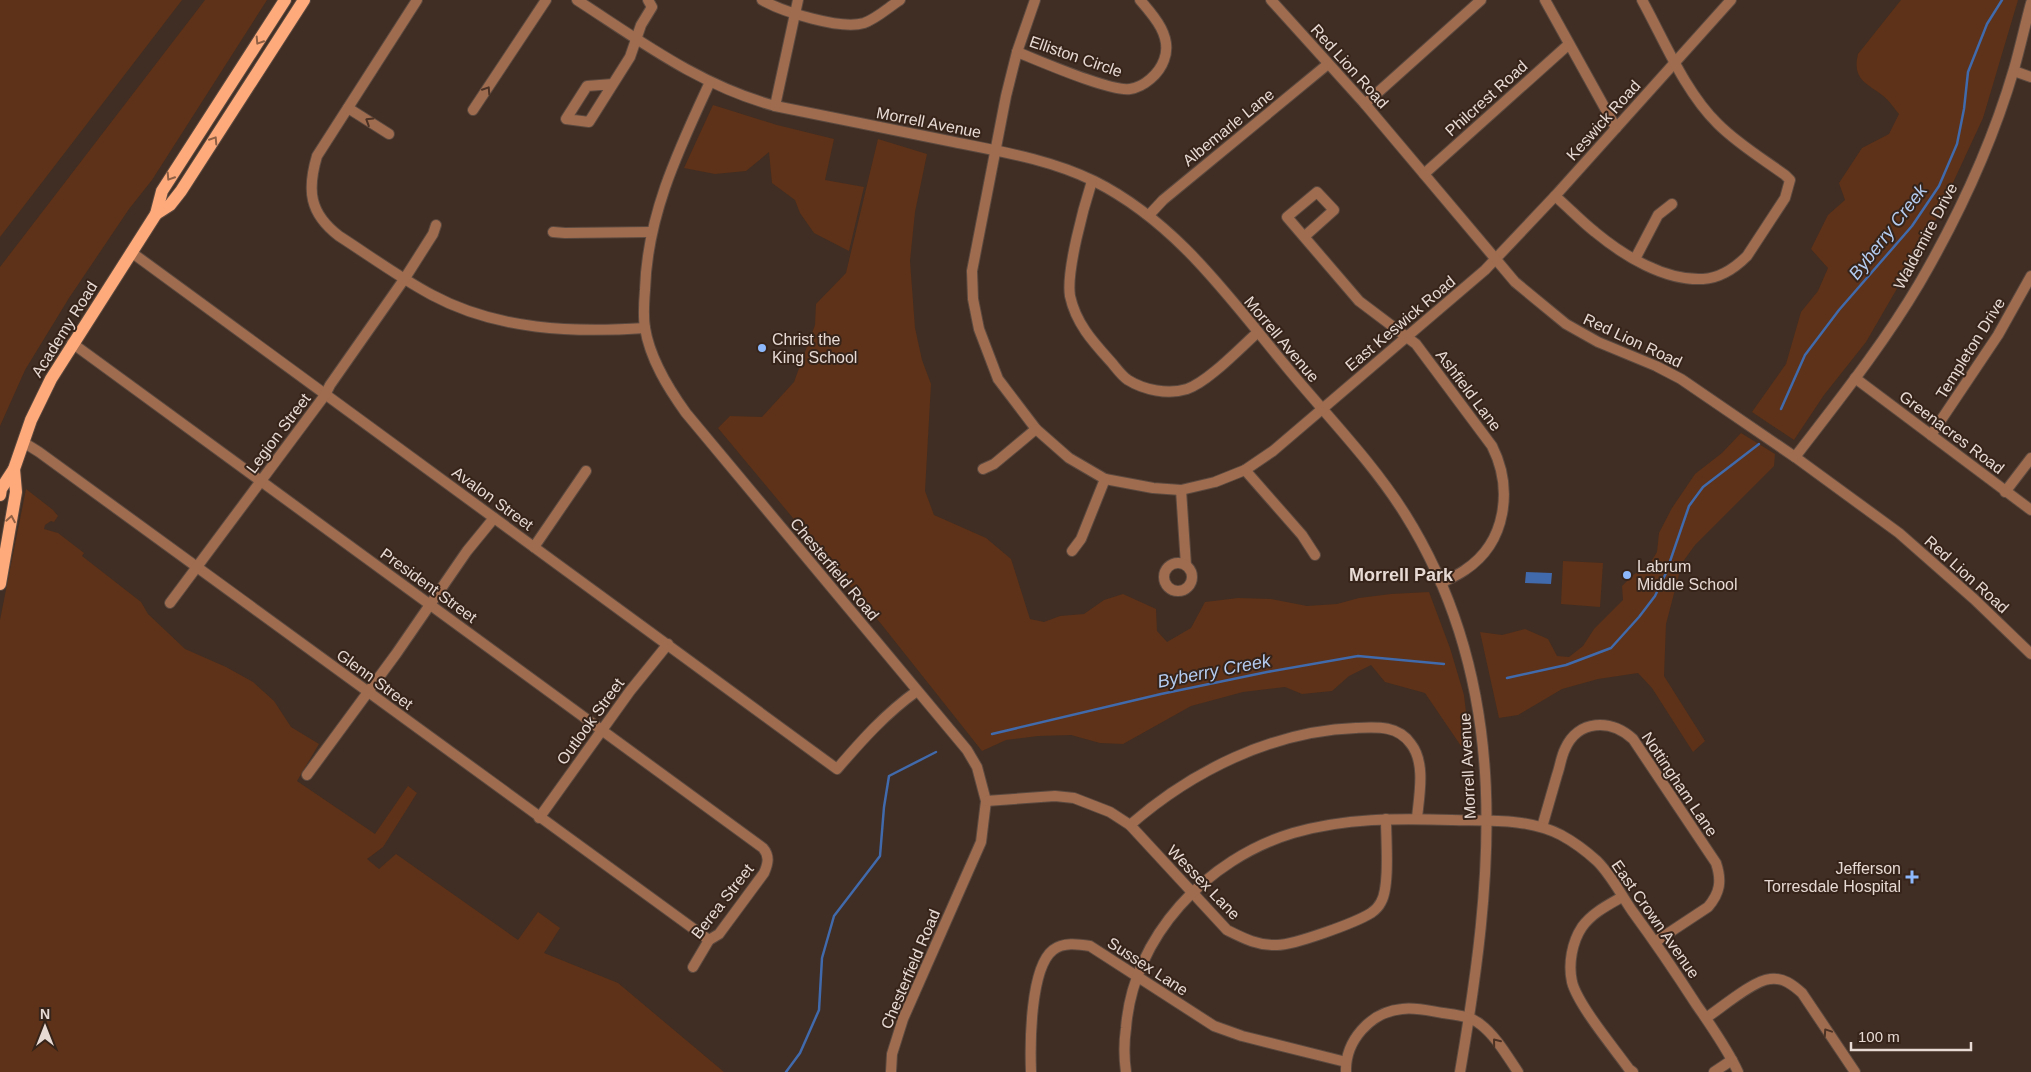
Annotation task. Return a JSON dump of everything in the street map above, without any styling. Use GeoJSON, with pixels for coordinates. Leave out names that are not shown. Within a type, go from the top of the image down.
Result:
{"type":"FeatureCollection","features":[{"type":"Feature","properties":{"kind":"main road","name":"Academy Road"},"geometry":{"type":"LineString","coordinates":[[0,495],[1,489],[14,469],[39,403],[72,343],[156,214],[162,190],[285,0]]}},
{"type":"Feature","properties":{"kind":"main road","name":"Academy Road"},"geometry":{"type":"LineString","coordinates":[[156,214],[170,205],[180,191],[304,0]]}},
{"type":"Feature","properties":{"kind":"main road","name":"Academy Road"},"geometry":{"type":"LineString","coordinates":[[0,584],[16,492],[14,469]]}},
{"type":"Feature","properties":{"kind":"street"},"geometry":{"type":"LineString","coordinates":[[417,0],[317,156],[311,175],[311,195],[317,213],[327,227],[432,296],[460,308],[516,324],[579,331],[645,328]]}},
{"type":"Feature","properties":{"kind":"street"},"geometry":{"type":"LineString","coordinates":[[473,110],[546,0]]}},
{"type":"Feature","properties":{"kind":"street","name":"Morrell Avenue"},"geometry":{"type":"LineString","coordinates":[[577,0],[589,3],[637,39],[710,82],[742,96],[775,106],[1047,163],[1092,181],[1119,195],[1166,228],[1197,259],[1391,492],[1416,533],[1441,583],[1464,645],[1478,704],[1484,746],[1486,821],[1480,935],[1460,1072]]}},
{"type":"Feature","properties":{"kind":"street"},"geometry":{"type":"LineString","coordinates":[[762,0],[796,14],[852,25],[870,20],[900,0]]}},
{"type":"Feature","properties":{"kind":"street"},"geometry":{"type":"LineString","coordinates":[[775,106],[798,0]]}},
{"type":"Feature","properties":{"kind":"street","name":"East Keswick Road"},"geometry":{"type":"LineString","coordinates":[[1035,0],[1006,96],[972,271],[974,299],[979,329],[998,379],[1036,429],[1069,458],[1106,479],[1153,488],[1181,490],[1215,482],[1245,470],[1321,409],[1496,259]]}},
{"type":"Feature","properties":{"kind":"street","name":"Elliston Circle"},"geometry":{"type":"LineString","coordinates":[[1018,52],[1110,87],[1130,89],[1145,83],[1157,72],[1164,60],[1166,43],[1159,22],[1140,0]]}},
{"type":"Feature","properties":{"kind":"street","name":"Red Lion Road"},"geometry":{"type":"LineString","coordinates":[[1271,0],[1365,104],[1515,282],[1566,324],[1598,342],[1656,366],[1681,379],[1795,457],[1899,533],[1974,599],[2031,654]]}},
{"type":"Feature","properties":{"kind":"street"},"geometry":{"type":"LineString","coordinates":[[1365,104],[1481,0]]}},
{"type":"Feature","properties":{"kind":"street"},"geometry":{"type":"LineString","coordinates":[[1545,0],[1616,128]]}},
{"type":"Feature","properties":{"kind":"street"},"geometry":{"type":"LineString","coordinates":[[1555,196],[1595,232],[1635,259],[1651,267],[1686,278],[1704,279],[1717,276],[1733,268],[1746,256],[1786,198],[1790,180],[1738,142],[1718,124],[1701,104],[1642,0]]}},
{"type":"Feature","properties":{"kind":"street","name":"Keswick Road"},"geometry":{"type":"LineString","coordinates":[[1496,259],[1731,0]]}},
{"type":"Feature","properties":{"kind":"street","name":"Waldemire Drive"},"geometry":{"type":"LineString","coordinates":[[1795,457],[1855,378],[1918,285],[1947,232],[1976,172],[2014,70],[2031,3]]}},
{"type":"Feature","properties":{"kind":"street"},"geometry":{"type":"LineString","coordinates":[[614,84],[586,86],[566,119],[589,122],[614,84],[630,57],[650,4]]}},
{"type":"Feature","properties":{"kind":"street","name":"Philcrest Road"},"geometry":{"type":"LineString","coordinates":[[1424,174],[1568,44]]}},
{"type":"Feature","properties":{"kind":"street","name":"Albemarle Lane"},"geometry":{"type":"LineString","coordinates":[[1150,215],[1163,200],[1328,64]]}},
{"type":"Feature","properties":{"kind":"street"},"geometry":{"type":"LineString","coordinates":[[2014,70],[2031,77]]}},
{"type":"Feature","properties":{"kind":"street","name":"Chesterfield Road"},"geometry":{"type":"LineString","coordinates":[[710,82],[681,144],[651,232],[645,272],[645,328],[652,352],[668,388],[686,413],[967,750],[977,767],[986,801],[981,842],[903,1019],[892,1054],[891,1072]]}},
{"type":"Feature","properties":{"kind":"street"},"geometry":{"type":"LineString","coordinates":[[348,108],[389,134]]}},
{"type":"Feature","properties":{"kind":"street"},"geometry":{"type":"LineString","coordinates":[[1092,181],[1085,203],[1071,272],[1070,296],[1076,315],[1085,333],[1126,379],[1145,389],[1166,391],[1185,389],[1200,383],[1258,332]]}},
{"type":"Feature","properties":{"kind":"street","name":"Ashfield Lane"},"geometry":{"type":"LineString","coordinates":[[1305,236],[1334,210],[1317,192],[1287,217],[1359,301],[1416,344],[1492,446],[1504,478],[1503,512],[1487,550],[1465,570],[1441,583]]}},
{"type":"Feature","properties":{"kind":"street"},"geometry":{"type":"LineString","coordinates":[[1635,259],[1658,216],[1672,204]]}},
{"type":"Feature","properties":{"kind":"street","name":"Legion Street"},"geometry":{"type":"LineString","coordinates":[[170,603],[198,568],[256,486],[262,482],[326,396],[330,385],[405,278],[433,234],[436,224]]}},
{"type":"Feature","properties":{"kind":"street"},"geometry":{"type":"LineString","coordinates":[[553,232],[651,232]]}},
{"type":"Feature","properties":{"kind":"street","name":"Avalon Street"},"geometry":{"type":"LineString","coordinates":[[131,252],[837,769],[873,728],[901,702],[917,691]]}},
{"type":"Feature","properties":{"kind":"street","name":"Templeton Drive"},"geometry":{"type":"LineString","coordinates":[[1931,435],[1998,335],[2030,279]]}},
{"type":"Feature","properties":{"kind":"street","name":"President Street"},"geometry":{"type":"LineString","coordinates":[[72,343],[603,730],[767,852]]}},
{"type":"Feature","properties":{"kind":"street","name":"Greenacres Road"},"geometry":{"type":"LineString","coordinates":[[1855,378],[2031,510]]}},
{"type":"Feature","properties":{"kind":"street"},"geometry":{"type":"LineString","coordinates":[[983,469],[994,464],[1036,429]]}},
{"type":"Feature","properties":{"kind":"street","name":"Glenn Street"},"geometry":{"type":"LineString","coordinates":[[23,442],[709,940]]}},
{"type":"Feature","properties":{"kind":"street"},"geometry":{"type":"LineString","coordinates":[[2006,492],[2031,458]]}},
{"type":"Feature","properties":{"kind":"street"},"geometry":{"type":"LineString","coordinates":[[1245,470],[1302,534],[1315,555]]}},
{"type":"Feature","properties":{"kind":"street"},"geometry":{"type":"LineString","coordinates":[[534,547],[586,471]]}},
{"type":"Feature","properties":{"kind":"street"},"geometry":{"type":"LineString","coordinates":[[1072,551],[1081,539],[1106,479]]}},
{"type":"Feature","properties":{"kind":"street"},"geometry":{"type":"LineString","coordinates":[[1181,490],[1186,565]]}},
{"type":"Feature","properties":{"kind":"street"},"geometry":{"type":"LineString","coordinates":[[306,775],[396,654],[467,551],[494,518]]}},
{"type":"Feature","properties":{"kind":"street","name":"Outlook Street"},"geometry":{"type":"LineString","coordinates":[[539,818],[630,691],[668,644]]}},
{"type":"Feature","properties":{"kind":"street","name":"Nottingham Lane"},"geometry":{"type":"LineString","coordinates":[[1542,827],[1565,748],[1573,737],[1595,725],[1608,725],[1623,730],[1633,739],[1711,856],[1720,875],[1720,888],[1708,907],[1655,942]]}},
{"type":"Feature","properties":{"kind":"street"},"geometry":{"type":"LineString","coordinates":[[1130,825],[1157,801],[1179,786],[1226,761],[1255,749],[1280,740],[1326,730],[1383,727],[1400,734],[1412,744],[1416,752],[1420,776],[1418,818]]}},
{"type":"Feature","properties":{"kind":"street","name":"Wessex Lane"},"geometry":{"type":"LineString","coordinates":[[986,801],[1040,796],[1074,798],[1110,812],[1130,825],[1227,930],[1246,940],[1278,945],[1292,943],[1358,919],[1372,912],[1381,902],[1386,890],[1386,819]]}},
{"type":"Feature","properties":{"kind":"street","name":"East Crown Avenue"},"geometry":{"type":"LineString","coordinates":[[1126,1072],[1125,1038],[1127,1012],[1136,976],[1153,940],[1179,906],[1209,878],[1230,863],[1261,846],[1291,834],[1325,825],[1418,818],[1528,824],[1542,827],[1558,834],[1585,851],[1608,874],[1706,1018],[1738,1072]]}},
{"type":"Feature","properties":{"kind":"street","name":"Berea Street"},"geometry":{"type":"LineString","coordinates":[[693,967],[709,940],[719,934],[760,879],[768,865],[767,852]]}},
{"type":"Feature","properties":{"kind":"street"},"geometry":{"type":"LineString","coordinates":[[1622,896],[1598,911],[1583,926],[1574,945],[1571,962],[1572,982],[1580,1000],[1628,1069],[1633,1072]]}},
{"type":"Feature","properties":{"kind":"street","name":"Sussex Lane"},"geometry":{"type":"LineString","coordinates":[[1031,1072],[1032,1013],[1042,963],[1053,949],[1070,944],[1090,946],[1214,1026],[1346,1067]]}},
{"type":"Feature","properties":{"kind":"street"},"geometry":{"type":"LineString","coordinates":[[1706,1018],[1756,983],[1770,979],[1784,980],[1802,993],[1855,1072]]}},
{"type":"Feature","properties":{"kind":"street"},"geometry":{"type":"LineString","coordinates":[[1346,1067],[1351,1046],[1360,1032],[1385,1012],[1416,1009],[1469,1018],[1479,1023],[1488,1031],[1518,1072]]}},
{"type":"Feature","properties":{"kind":"street"},"geometry":{"type":"LineString","coordinates":[[1714,1072],[1732,1060]]}},
{"type":"Feature","properties":{"kind":"shaded area"},"geometry":{"type":"Polygon","coordinates":[[[0,0],[182,0],[0,237],[0,0]]]}},
{"type":"Feature","properties":{"kind":"shaded area"},"geometry":{"type":"Polygon","coordinates":[[[205,0],[267,0],[152,180],[129,209],[69,298],[25,370],[0,426],[0,267],[205,0]]]}},
{"type":"Feature","properties":{"kind":"shaded area"},"geometry":{"type":"Polygon","coordinates":[[[1901,0],[2018,0],[1983,118],[1931,230],[1866,342],[1824,395],[1794,440],[1752,412],[1786,364],[1801,312],[1818,291],[1828,268],[1811,249],[1828,215],[1845,200],[1839,183],[1862,148],[1889,134],[1899,114],[1885,97],[1862,79],[1857,69],[1857,62],[1858,54],[1901,0]]]}},
{"type":"Feature","properties":{"kind":"shaded area"},"geometry":{"type":"Polygon","coordinates":[[[713,105],[777,125],[834,139],[825,180],[864,187],[849,251],[814,233],[800,213],[795,200],[772,183],[769,152],[746,171],[715,174],[684,168],[713,105]]]}},
{"type":"Feature","properties":{"kind":"shaded area"},"geometry":{"type":"Polygon","coordinates":[[[878,139],[927,154],[915,212],[910,261],[915,328],[922,360],[931,384],[925,491],[934,515],[986,538],[1011,559],[1030,619],[1044,622],[1060,616],[1084,614],[1104,600],[1123,594],[1156,609],[1157,631],[1167,642],[1191,628],[1205,602],[1238,598],[1271,599],[1307,606],[1337,604],[1359,598],[1391,594],[1429,592],[1450,648],[1464,695],[1470,746],[1461,746],[1425,693],[1385,682],[1371,665],[1349,676],[1332,691],[1302,694],[1285,687],[1243,692],[1191,706],[1123,744],[1100,743],[1071,735],[1038,736],[1006,740],[982,751],[882,625],[718,428],[730,416],[762,417],[794,382],[815,325],[816,304],[846,273],[878,139]]]}},
{"type":"Feature","properties":{"kind":"shaded area"},"geometry":{"type":"Polygon","coordinates":[[[1741,433],[1775,454],[1774,466],[1695,545],[1682,563],[1666,624],[1664,676],[1705,741],[1693,752],[1652,688],[1638,673],[1598,679],[1562,689],[1518,715],[1499,718],[1480,632],[1502,635],[1525,629],[1548,639],[1557,656],[1569,657],[1583,646],[1594,629],[1623,600],[1622,586],[1633,575],[1649,565],[1657,552],[1659,533],[1672,508],[1695,474],[1722,453],[1741,433]]]}},
{"type":"Feature","properties":{"kind":"shaded area"},"geometry":{"type":"Polygon","coordinates":[[[26,489],[58,516],[54,522],[51,521],[45,525],[44,529],[58,533],[84,553],[82,556],[141,602],[148,614],[185,649],[226,667],[253,682],[274,701],[291,727],[319,744],[297,781],[375,834],[408,786],[417,793],[383,847],[367,859],[379,869],[396,854],[518,940],[538,912],[560,928],[544,953],[618,983],[724,1072],[0,1072],[0,620],[26,489]]]}},
{"type":"Feature","properties":{"kind":"shaded area"},"geometry":{"type":"Polygon","coordinates":[[[1563,561],[1603,563],[1600,607],[1561,604],[1563,561]]]}},
{"type":"Feature","properties":{"kind":"water"},"geometry":{"type":"Polygon","coordinates":[[[1526,572],[1552,573],[1551,584],[1525,583],[1526,572]]]}},
{"type":"Feature","properties":{"kind":"waterway","name":"Byberry Creek"},"geometry":{"type":"LineString","coordinates":[[1781,409],[1805,355],[1839,310],[1912,226],[1939,186],[1957,144],[1964,109],[1968,72],[1987,24],[2002,0]]}},
{"type":"Feature","properties":{"kind":"waterway","name":"Byberry Creek"},"geometry":{"type":"LineString","coordinates":[[1507,678],[1566,665],[1611,648],[1655,596],[1666,573],[1689,506],[1703,487],[1759,444]]}},
{"type":"Feature","properties":{"kind":"waterway","name":"Byberry Creek"},"geometry":{"type":"LineString","coordinates":[[992,734],[1161,694],[1267,672],[1358,656],[1444,664]]}},
{"type":"Feature","properties":{"kind":"waterway","name":"Byberry Creek"},"geometry":{"type":"LineString","coordinates":[[786,1072],[800,1053],[819,1010],[822,958],[834,916],[880,856],[884,807],[889,776],[936,752]]}},
{"type":"Feature","properties":{"kind":"place","name":"Christ the King School"},"geometry":{"type":"Point","coordinates":[762,348]}},
{"type":"Feature","properties":{"kind":"place","name":"Labrum Middle School"},"geometry":{"type":"Point","coordinates":[1627,575]}},
{"type":"Feature","properties":{"kind":"place","name":"Jefferson Torresdale Hospital"},"geometry":{"type":"Point","coordinates":[1912,877]}},
{"type":"Feature","properties":{"kind":"district","name":"Morrell Park"},"geometry":{"type":"Point","coordinates":[1401,575]}}]}
